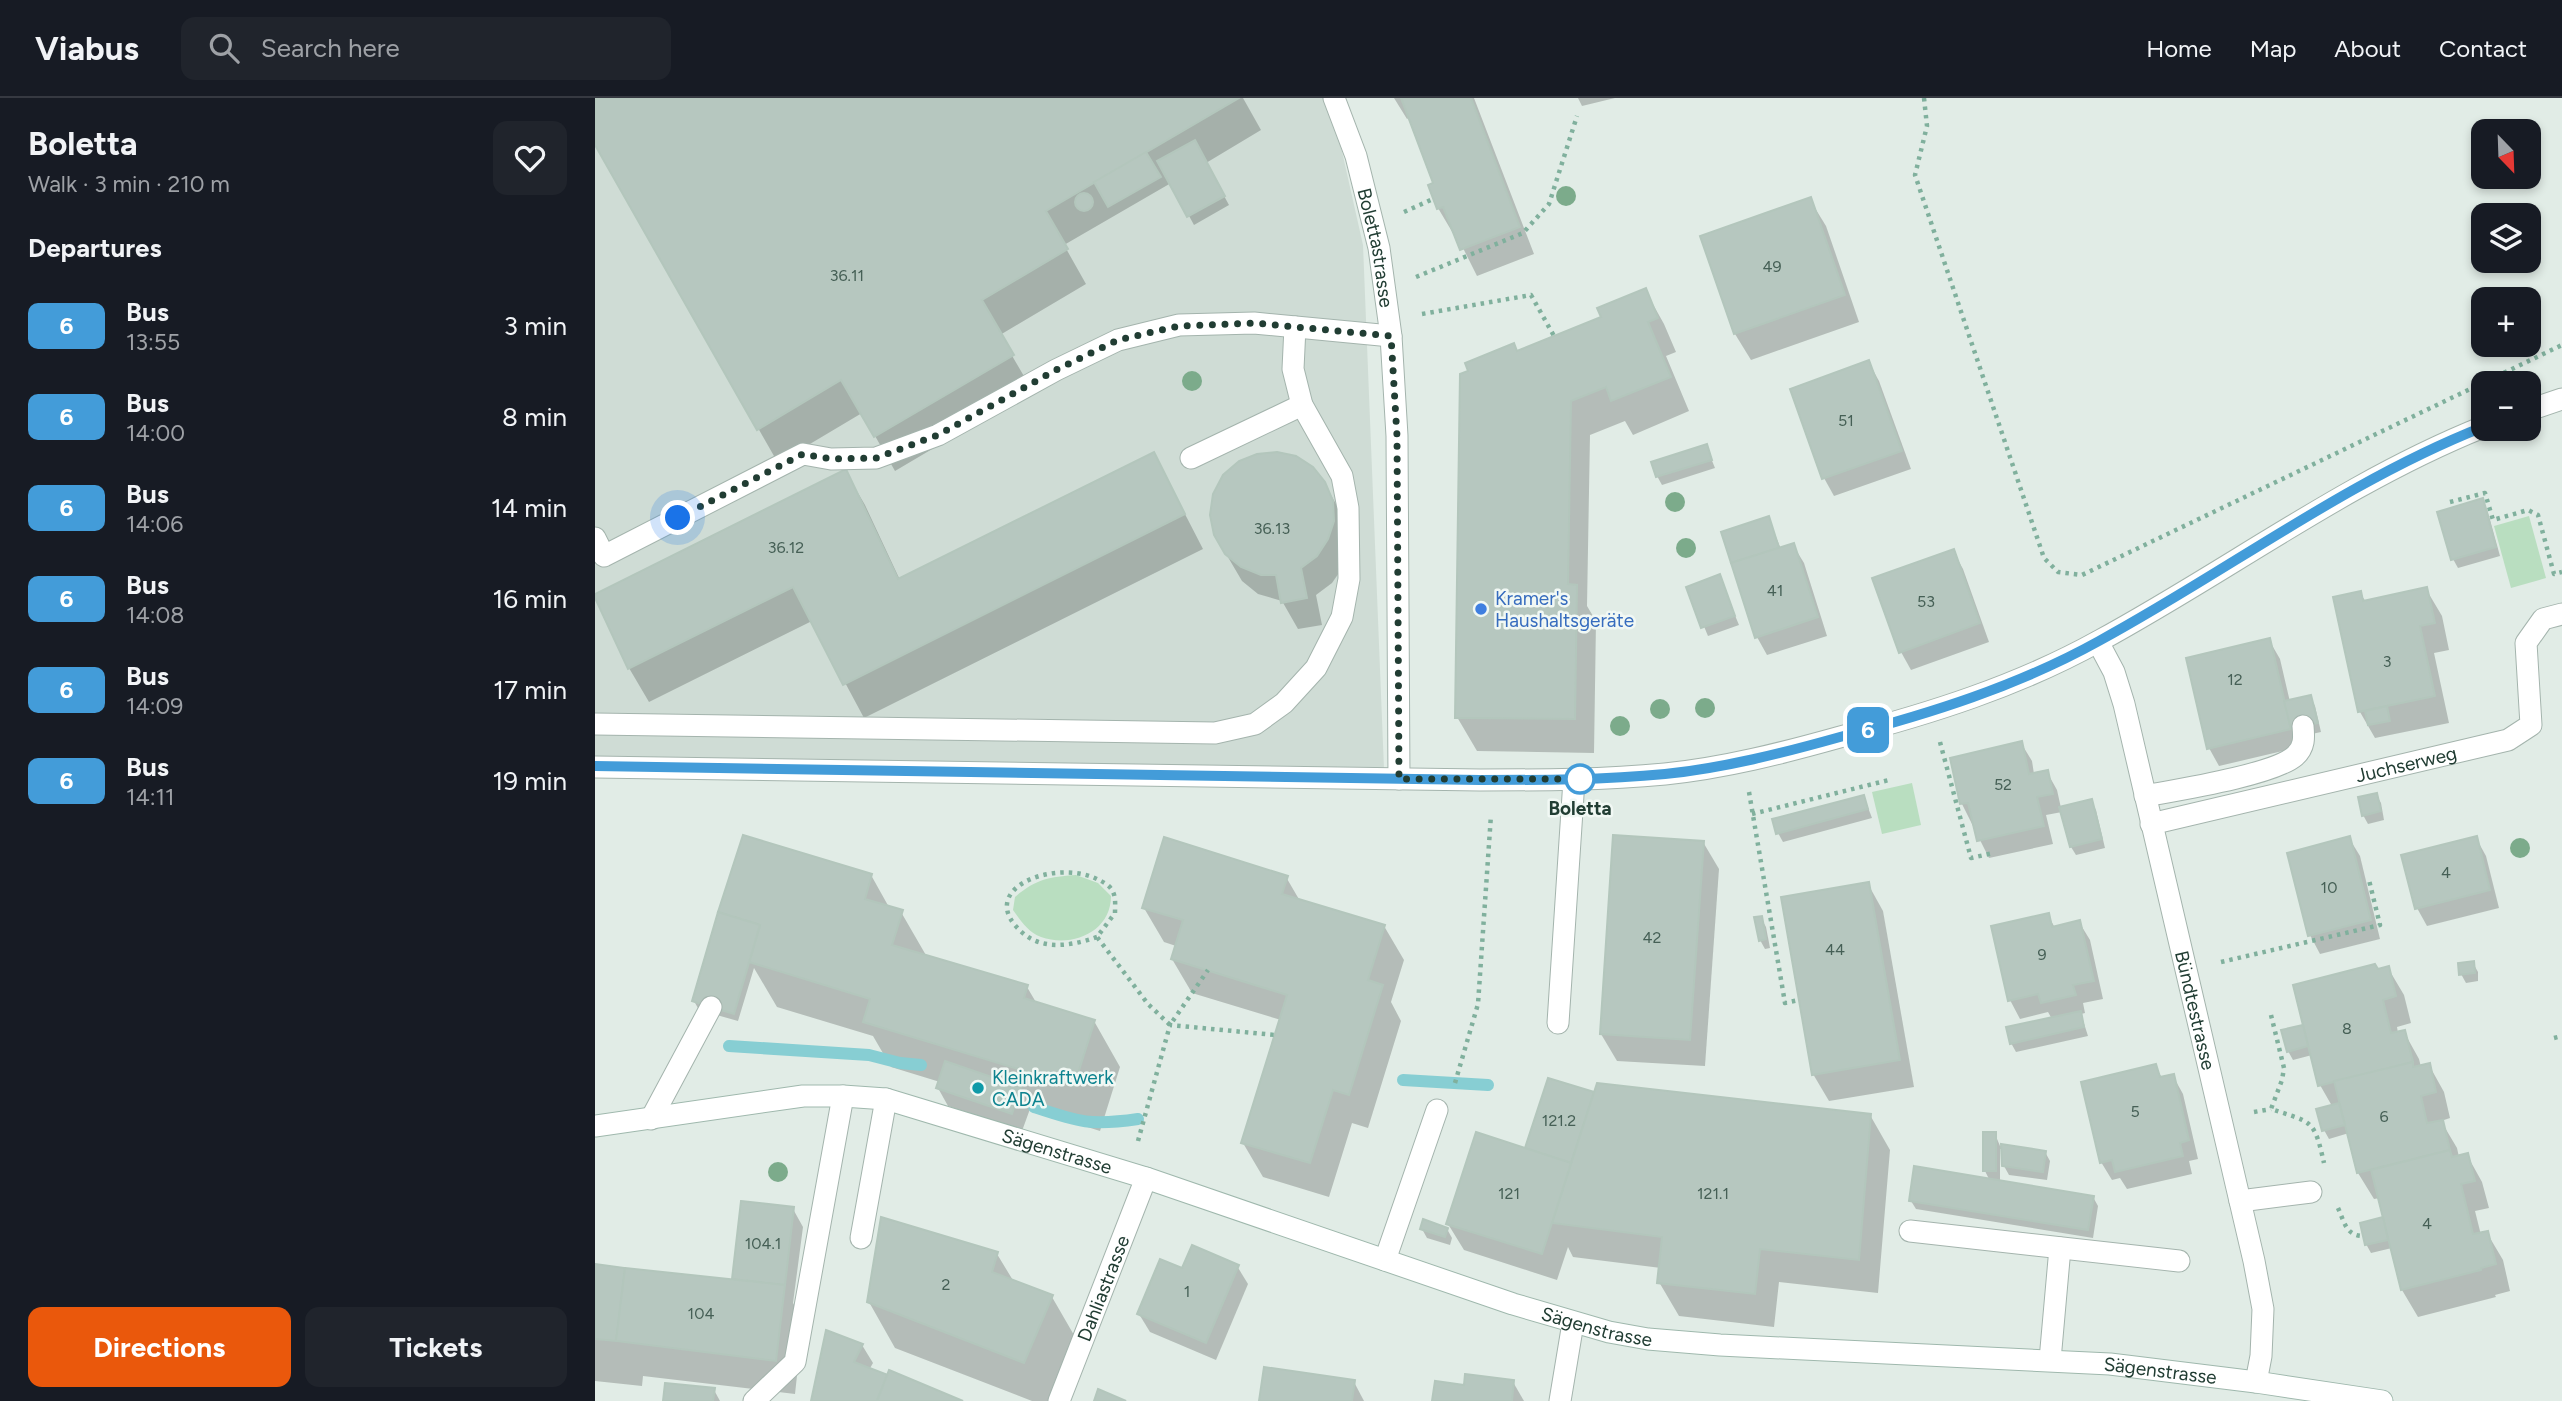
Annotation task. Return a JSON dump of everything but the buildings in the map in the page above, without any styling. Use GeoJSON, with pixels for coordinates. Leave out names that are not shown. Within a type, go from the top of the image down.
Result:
{"type":"FeatureCollection","features":[{"type":"Feature","properties":{"kind":"street","name":"Bolettastrasse"},"geometry":{"type":"LineString","coordinates":[[1334,98],[1356,156],[1379,248],[1391,336],[1397,436],[1399,779]]}},
{"type":"Feature","properties":{"kind":"street"},"geometry":{"type":"LineString","coordinates":[[598,551],[803,454],[831,459],[876,458],[938,435],[1056,370],[1118,340],[1179,326],[1254,323],[1391,336]]}},
{"type":"Feature","properties":{"kind":"street"},"geometry":{"type":"LineString","coordinates":[[595,724],[1215,733],[1255,724],[1284,703],[1316,668],[1342,617],[1349,579],[1348,508],[1342,476],[1302,405],[1293,369],[1295,327]]}},
{"type":"Feature","properties":{"kind":"street"},"geometry":{"type":"LineString","coordinates":[[2541,406],[2562,399]]}},
{"type":"Feature","properties":{"kind":"street"},"geometry":{"type":"LineString","coordinates":[[1191,457],[1302,405]]}},
{"type":"Feature","properties":{"kind":"street"},"geometry":{"type":"LineString","coordinates":[[595,766],[1574,780],[1666,774],[1745,760],[1778,754],[1933,712],[2017,679],[2098,642],[2354,488],[2471,432]]}},
{"type":"Feature","properties":{"kind":"street","name":"Juchserweg"},"geometry":{"type":"LineString","coordinates":[[2151,824],[2508,740],[2531,725],[2526,643],[2543,619],[2562,614]]}},
{"type":"Feature","properties":{"kind":"street","name":"Bündtestrasse"},"geometry":{"type":"LineString","coordinates":[[2098,642],[2113,672],[2124,704],[2240,1201],[2263,1310],[2261,1356],[2256,1382]]}},
{"type":"Feature","properties":{"kind":"street"},"geometry":{"type":"LineString","coordinates":[[2145,796],[2265,770],[2286,761],[2297,755],[2304,742],[2303,726]]}},
{"type":"Feature","properties":{"kind":"street"},"geometry":{"type":"LineString","coordinates":[[1558,1023],[1574,780]]}},
{"type":"Feature","properties":{"kind":"street"},"geometry":{"type":"LineString","coordinates":[[651,1119],[712,1007]]}},
{"type":"Feature","properties":{"kind":"street","name":"Sägenstrasse"},"geometry":{"type":"LineString","coordinates":[[595,1126],[803,1096],[886,1100],[1138,1175],[1573,1323],[1648,1339],[1720,1345],[2110,1364],[2382,1401]]}},
{"type":"Feature","properties":{"kind":"street"},"geometry":{"type":"LineString","coordinates":[[754,1401],[795,1362],[843,1096]]}},
{"type":"Feature","properties":{"kind":"street"},"geometry":{"type":"LineString","coordinates":[[861,1238],[886,1100]]}},
{"type":"Feature","properties":{"kind":"street"},"geometry":{"type":"LineString","coordinates":[[1385,1260],[1437,1110]]}},
{"type":"Feature","properties":{"kind":"street","name":"Dahliastrasse"},"geometry":{"type":"LineString","coordinates":[[1059,1401],[1138,1175]]}},
{"type":"Feature","properties":{"kind":"street"},"geometry":{"type":"LineString","coordinates":[[2240,1201],[2311,1192]]}},
{"type":"Feature","properties":{"kind":"street"},"geometry":{"type":"LineString","coordinates":[[1910,1231],[2179,1261]]}},
{"type":"Feature","properties":{"kind":"street"},"geometry":{"type":"LineString","coordinates":[[2050,1360],[2060,1248]]}},
{"type":"Feature","properties":{"kind":"street"},"geometry":{"type":"LineString","coordinates":[[1560,1401],[1573,1323]]}},
{"type":"Feature","properties":{"kind":"path"},"geometry":{"type":"LineString","coordinates":[[1924,98],[1927,126],[1915,175],[2043,558],[2058,572],[2082,575],[2562,345]]}},
{"type":"Feature","properties":{"kind":"path"},"geometry":{"type":"LineString","coordinates":[[1412,279],[1524,233],[1549,204],[1577,116]]}},
{"type":"Feature","properties":{"kind":"path"},"geometry":{"type":"LineString","coordinates":[[1400,213],[1433,199]]}},
{"type":"Feature","properties":{"kind":"path"},"geometry":{"type":"LineString","coordinates":[[1419,314],[1531,295],[1554,336]]}},
{"type":"Feature","properties":{"kind":"path"},"geometry":{"type":"LineString","coordinates":[[2450,502],[2485,493],[2493,520],[2528,510],[2537,515],[2554,574],[2562,572]]}},
{"type":"Feature","properties":{"kind":"path"},"geometry":{"type":"LineString","coordinates":[[1939,736],[1971,858],[1993,853]]}},
{"type":"Feature","properties":{"kind":"path"},"geometry":{"type":"LineString","coordinates":[[1745,760],[1785,1003],[1799,1000]]}},
{"type":"Feature","properties":{"kind":"path"},"geometry":{"type":"LineString","coordinates":[[1752,814],[1889,780]]}},
{"type":"Feature","properties":{"kind":"path"},"geometry":{"type":"LineString","coordinates":[[1457,1075],[1478,1004],[1491,815]]}},
{"type":"Feature","properties":{"kind":"path"},"geometry":{"type":"LineString","coordinates":[[1068,870],[1085,873],[1104,882],[1113,891],[1115,913],[1097,937],[1074,944],[1057,945],[1029,937],[1015,926],[1009,916],[1007,902],[1012,892],[1023,882],[1036,876],[1068,870]]}},
{"type":"Feature","properties":{"kind":"path"},"geometry":{"type":"LineString","coordinates":[[2221,962],[2379,925],[2369,880]]}},
{"type":"Feature","properties":{"kind":"path"},"geometry":{"type":"LineString","coordinates":[[1097,937],[1148,1004],[1170,1025],[1275,1035]]}},
{"type":"Feature","properties":{"kind":"path"},"geometry":{"type":"LineString","coordinates":[[1138,1175],[1170,1025],[1208,970]]}},
{"type":"Feature","properties":{"kind":"path"},"geometry":{"type":"LineString","coordinates":[[2271,1015],[2284,1068],[2271,1109]]}},
{"type":"Feature","properties":{"kind":"path"},"geometry":{"type":"LineString","coordinates":[[2554,1038],[2562,1036]]}},
{"type":"Feature","properties":{"kind":"path"},"geometry":{"type":"LineString","coordinates":[[2254,1112],[2271,1109],[2310,1122],[2318,1133],[2326,1171]]}},
{"type":"Feature","properties":{"kind":"path"},"geometry":{"type":"LineString","coordinates":[[2338,1207],[2349,1232],[2354,1236],[2363,1236]]}},
{"type":"Feature","properties":{"kind":"shaded area"},"geometry":{"type":"Polygon","coordinates":[[[595,98],[1330,98],[1363,245],[1384,769],[595,760],[595,98]]]}},
{"type":"Feature","properties":{"kind":"green space"},"geometry":{"type":"Polygon","coordinates":[[[2529,516],[2546,578],[2511,588],[2494,526],[2529,516]]]}},
{"type":"Feature","properties":{"kind":"green space"},"geometry":{"type":"Polygon","coordinates":[[[1912,783],[1921,825],[1882,834],[1872,792],[1912,783]]]}},
{"type":"Feature","properties":{"kind":"green space"},"geometry":{"type":"Polygon","coordinates":[[[1076,875],[1098,883],[1111,896],[1104,919],[1097,928],[1077,938],[1053,940],[1036,935],[1013,910],[1015,897],[1036,883],[1050,878],[1076,875]]]}},
{"type":"Feature","properties":{"kind":"waterway"},"geometry":{"type":"LineString","coordinates":[[729,1046],[869,1055],[921,1065]]}},
{"type":"Feature","properties":{"kind":"waterway"},"geometry":{"type":"LineString","coordinates":[[1403,1080],[1488,1085]]}},
{"type":"Feature","properties":{"kind":"waterway"},"geometry":{"type":"LineString","coordinates":[[1034,1107],[1085,1121],[1138,1119]]}},
{"type":"Feature","properties":{"kind":"bus line","name":"6"},"geometry":{"type":"LineString","coordinates":[[595,766],[1574,780],[1666,774],[1745,760],[1778,754],[1933,712],[2017,679],[2098,642],[2354,488],[2471,432]]}},
{"type":"Feature","properties":{"kind":"place","name":"Kramer's Haushaltsgeräte"},"geometry":{"type":"Point","coordinates":[1481,609]}},
{"type":"Feature","properties":{"kind":"place","name":"Boletta"},"geometry":{"type":"Point","coordinates":[1580,779]}},
{"type":"Feature","properties":{"kind":"place","name":"Kleinkraftwerk CADA"},"geometry":{"type":"Point","coordinates":[978,1088]}},
{"type":"Feature","properties":{"kind":"route"},"geometry":{"type":"LineString","coordinates":[[678,518],[803,454],[831,459],[876,458],[938,435],[1056,370],[1118,340],[1179,326],[1254,323],[1391,336],[1397,436],[1399,779],[1580,779]]}}]}
